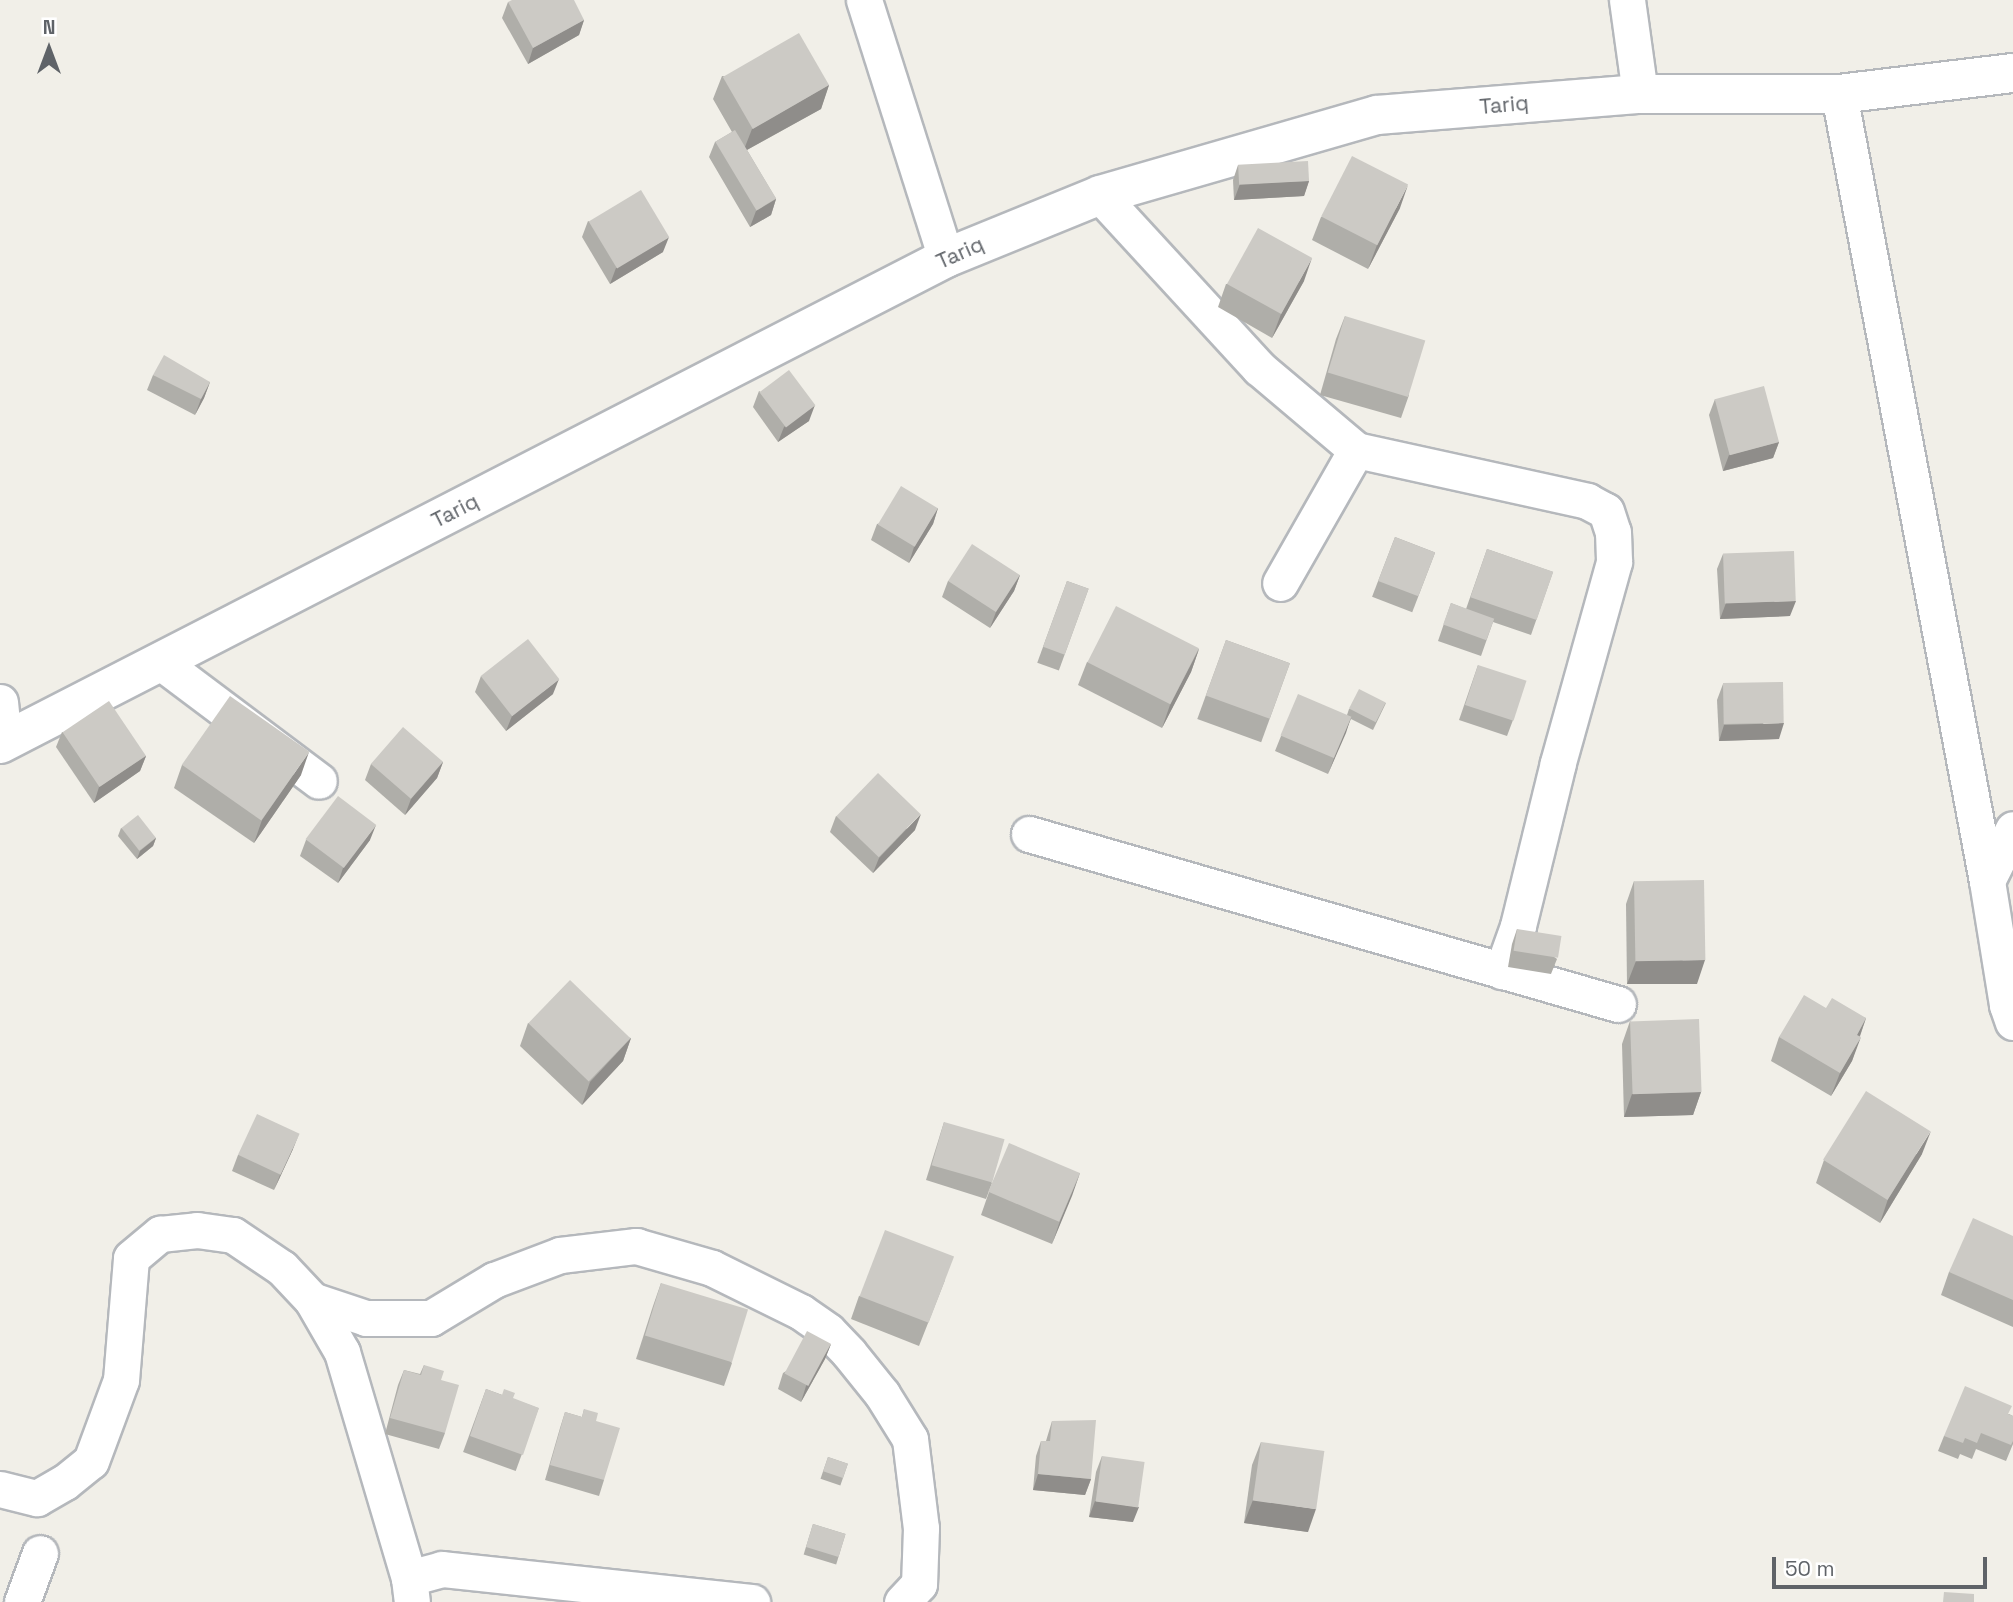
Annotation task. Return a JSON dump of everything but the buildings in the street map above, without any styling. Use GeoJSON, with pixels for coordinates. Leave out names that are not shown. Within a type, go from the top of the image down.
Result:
{"type":"FeatureCollection","features":[{"type":"Feature","properties":{"kind":"main road","name":"Tariq"},"geometry":{"type":"LineString","coordinates":[[2,743],[947,258],[1100,195],[1377,115],[1640,94],[1839,94],[2013,73]]}},
{"type":"Feature","properties":{"kind":"street"},"geometry":{"type":"LineString","coordinates":[[864,0],[947,258]]}},
{"type":"Feature","properties":{"kind":"street"},"geometry":{"type":"LineString","coordinates":[[1627,0],[1640,94]]}},
{"type":"Feature","properties":{"kind":"street"},"geometry":{"type":"LineString","coordinates":[[1839,94],[1987,881],[2007,1005],[2013,1022]]}},
{"type":"Feature","properties":{"kind":"street"},"geometry":{"type":"LineString","coordinates":[[1100,195],[1259,368],[1356,450],[1587,501],[1606,511],[1614,532],[1614,562],[1558,763],[1518,926],[1502,971]]}},
{"type":"Feature","properties":{"kind":"street"},"geometry":{"type":"LineString","coordinates":[[1280,583],[1356,450]]}},
{"type":"Feature","properties":{"kind":"street"},"geometry":{"type":"LineString","coordinates":[[162,663],[318,781]]}},
{"type":"Feature","properties":{"kind":"street"},"geometry":{"type":"LineString","coordinates":[[0,702],[2,743]]}},
{"type":"Feature","properties":{"kind":"street"},"geometry":{"type":"LineString","coordinates":[[1987,881],[2013,829]]}},
{"type":"Feature","properties":{"kind":"street"},"geometry":{"type":"LineString","coordinates":[[1029,834],[1618,1004]]}},
{"type":"Feature","properties":{"kind":"street"},"geometry":{"type":"LineString","coordinates":[[0,1489],[37,1498],[65,1482],[91,1461],[121,1380],[131,1258],[160,1234],[197,1230],[233,1235],[282,1268],[312,1300],[342,1352],[410,1590],[442,1569],[752,1602]]}},
{"type":"Feature","properties":{"kind":"street"},"geometry":{"type":"LineString","coordinates":[[312,1300],[366,1318],[430,1318],[494,1280],[561,1255],[636,1245],[712,1268],[801,1312],[828,1331],[849,1353],[882,1394],[909,1439],[921,1528],[919,1584],[902,1602]]}},
{"type":"Feature","properties":{"kind":"street"},"geometry":{"type":"LineString","coordinates":[[22,1602],[40,1553]]}}]}
